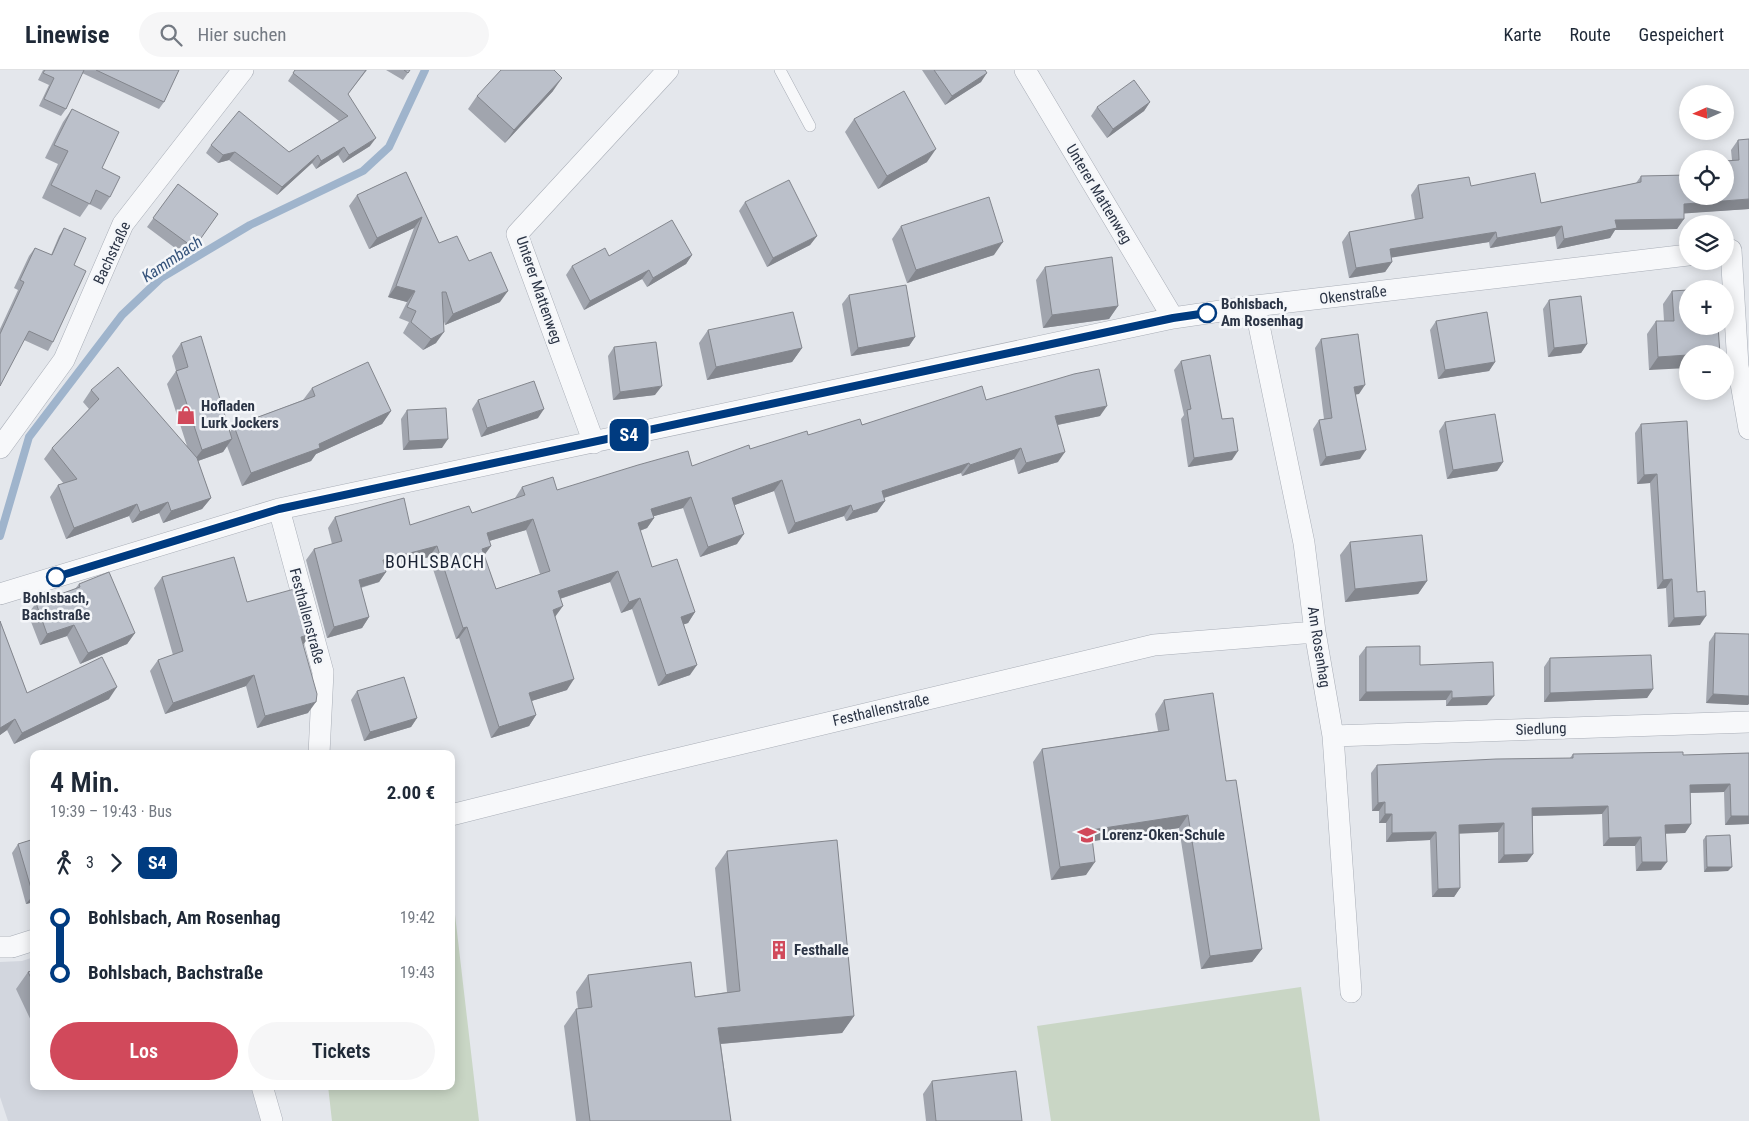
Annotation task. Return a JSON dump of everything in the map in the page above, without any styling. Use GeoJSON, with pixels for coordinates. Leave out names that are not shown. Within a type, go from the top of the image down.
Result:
{"type":"FeatureCollection","features":[{"type":"Feature","properties":{"kind":"street","name":"Bachstraße"},"geometry":{"type":"LineString","coordinates":[[0,448],[64,360],[123,224],[243,70]]}},
{"type":"Feature","properties":{"kind":"street","name":"Unterer Mattenweg"},"geometry":{"type":"LineString","coordinates":[[594,443],[517,234],[668,70]]}},
{"type":"Feature","properties":{"kind":"street","name":"Unterer Mattenweg"},"geometry":{"type":"LineString","coordinates":[[1025,70],[1173,318]]}},
{"type":"Feature","properties":{"kind":"street"},"geometry":{"type":"LineString","coordinates":[[1735,250],[1738,366],[1749,429]]}},
{"type":"Feature","properties":{"kind":"street","name":"Okenstraße"},"geometry":{"type":"LineString","coordinates":[[0,594],[279,509],[1173,318],[1255,306],[1679,256]]}},
{"type":"Feature","properties":{"kind":"street","name":"Am Rosenhag"},"geometry":{"type":"LineString","coordinates":[[1255,306],[1304,543],[1333,736],[1350,992]]}},
{"type":"Feature","properties":{"kind":"street","name":"Festhallenstraße"},"geometry":{"type":"LineString","coordinates":[[279,509],[322,672],[319,750]]}},
{"type":"Feature","properties":{"kind":"street","name":"Festhallenstraße"},"geometry":{"type":"LineString","coordinates":[[455,814],[643,767],[1154,645],[1316,632]]}},
{"type":"Feature","properties":{"kind":"street","name":"Siedlung"},"geometry":{"type":"LineString","coordinates":[[1333,736],[1749,722]]}},
{"type":"Feature","properties":{"kind":"street"},"geometry":{"type":"LineString","coordinates":[[6,947],[30,941]]}},
{"type":"Feature","properties":{"kind":"street"},"geometry":{"type":"LineString","coordinates":[[263,1090],[272,1121]]}},
{"type":"Feature","properties":{"kind":"lane"},"geometry":{"type":"LineString","coordinates":[[780,70],[810,126]]}},
{"type":"Feature","properties":{"kind":"shaded area"},"geometry":{"type":"Polygon","coordinates":[[[30,958],[30,1090],[254,1090],[263,1121],[8,1121],[0,1097],[0,962],[22,961],[30,958]]]}},
{"type":"Feature","properties":{"kind":"green space"},"geometry":{"type":"Polygon","coordinates":[[[455,915],[479,1121],[332,1121],[328,1090],[455,1090],[455,915]]]}},
{"type":"Feature","properties":{"kind":"green space"},"geometry":{"type":"Polygon","coordinates":[[[1301,987],[1320,1121],[1051,1121],[1037,1026],[1301,987]]]}},
{"type":"Feature","properties":{"kind":"building"},"geometry":{"type":"Polygon","coordinates":[[[45,70],[84,70],[66,109],[44,99],[54,78],[43,73],[45,70]]]}},
{"type":"Feature","properties":{"kind":"building"},"geometry":{"type":"Polygon","coordinates":[[[96,70],[179,70],[164,102],[96,70]]]}},
{"type":"Feature","properties":{"kind":"building"},"geometry":{"type":"Polygon","coordinates":[[[295,70],[366,70],[348,94],[376,138],[349,155],[344,147],[321,161],[318,155],[282,187],[235,152],[223,155],[211,145],[239,111],[289,152],[348,116],[293,73],[295,70]]]}},
{"type":"Feature","properties":{"kind":"building"},"geometry":{"type":"Polygon","coordinates":[[[501,70],[554,70],[562,78],[514,130],[477,96],[501,70]]]}},
{"type":"Feature","properties":{"kind":"building"},"geometry":{"type":"Polygon","coordinates":[[[934,70],[985,70],[987,73],[952,96],[934,70]]]}},
{"type":"Feature","properties":{"kind":"building"},"geometry":{"type":"Polygon","coordinates":[[[1134,80],[1150,102],[1113,129],[1097,107],[1134,80]]]}},
{"type":"Feature","properties":{"kind":"building"},"geometry":{"type":"Polygon","coordinates":[[[904,91],[936,149],[887,176],[854,119],[904,91]]]}},
{"type":"Feature","properties":{"kind":"building"},"geometry":{"type":"Polygon","coordinates":[[[72,109],[119,132],[102,168],[120,177],[110,197],[96,190],[90,204],[51,185],[68,151],[54,145],[72,109]]]}},
{"type":"Feature","properties":{"kind":"building"},"geometry":{"type":"Polygon","coordinates":[[[1749,139],[1749,199],[1734,200],[1734,160],[1739,160],[1738,140],[1749,139]]]}},
{"type":"Feature","properties":{"kind":"building"},"geometry":{"type":"Polygon","coordinates":[[[406,172],[439,243],[457,236],[469,261],[491,252],[508,291],[453,314],[446,292],[442,292],[444,332],[431,339],[411,322],[416,311],[407,307],[415,291],[396,286],[422,217],[377,238],[357,195],[406,172]]]}},
{"type":"Feature","properties":{"kind":"building"},"geometry":{"type":"Polygon","coordinates":[[[1535,173],[1541,203],[1641,182],[1641,176],[1679,175],[1679,205],[1684,205],[1684,215],[1679,215],[1679,219],[1615,220],[1617,228],[1564,239],[1562,226],[1497,238],[1496,232],[1390,249],[1392,262],[1356,268],[1349,232],[1423,218],[1418,185],[1469,177],[1471,186],[1535,173]]]}},
{"type":"Feature","properties":{"kind":"building"},"geometry":{"type":"Polygon","coordinates":[[[789,180],[817,236],[773,258],[745,202],[789,180]]]}},
{"type":"Feature","properties":{"kind":"building"},"geometry":{"type":"Polygon","coordinates":[[[178,184],[218,214],[194,248],[153,218],[178,184]]]}},
{"type":"Feature","properties":{"kind":"building"},"geometry":{"type":"Polygon","coordinates":[[[989,197],[1003,242],[916,270],[901,226],[989,197]]]}},
{"type":"Feature","properties":{"kind":"building"},"geometry":{"type":"Polygon","coordinates":[[[672,220],[692,255],[653,278],[649,270],[590,301],[572,266],[605,248],[609,256],[672,220]]]}},
{"type":"Feature","properties":{"kind":"building"},"geometry":{"type":"Polygon","coordinates":[[[64,228],[86,238],[74,265],[86,271],[53,342],[29,331],[0,386],[0,334],[24,282],[20,280],[35,248],[52,255],[64,228]]]}},
{"type":"Feature","properties":{"kind":"building"},"geometry":{"type":"Polygon","coordinates":[[[1112,257],[1118,306],[1052,315],[1045,267],[1112,257]]]}},
{"type":"Feature","properties":{"kind":"building"},"geometry":{"type":"Polygon","coordinates":[[[906,285],[915,337],[858,348],[849,295],[906,285]]]}},
{"type":"Feature","properties":{"kind":"building"},"geometry":{"type":"Polygon","coordinates":[[[1672,291],[1679,291],[1679,335],[1719,335],[1719,345],[1679,345],[1679,356],[1658,357],[1656,321],[1674,321],[1672,291]]]}},
{"type":"Feature","properties":{"kind":"building"},"geometry":{"type":"Polygon","coordinates":[[[1581,296],[1587,344],[1554,348],[1549,300],[1581,296]]]}},
{"type":"Feature","properties":{"kind":"building"},"geometry":{"type":"Polygon","coordinates":[[[793,312],[802,348],[716,367],[708,330],[793,312]]]}},
{"type":"Feature","properties":{"kind":"building"},"geometry":{"type":"Polygon","coordinates":[[[1487,312],[1495,362],[1445,370],[1436,321],[1487,312]]]}},
{"type":"Feature","properties":{"kind":"building"},"geometry":{"type":"Polygon","coordinates":[[[1358,334],[1365,385],[1354,387],[1366,450],[1326,457],[1319,420],[1332,418],[1321,339],[1358,334]]]}},
{"type":"Feature","properties":{"kind":"building"},"geometry":{"type":"Polygon","coordinates":[[[201,336],[232,439],[202,450],[176,371],[188,367],[181,343],[201,336]]]}},
{"type":"Feature","properties":{"kind":"building"},"geometry":{"type":"Polygon","coordinates":[[[656,342],[662,386],[620,392],[614,347],[656,342]]]}},
{"type":"Feature","properties":{"kind":"building"},"geometry":{"type":"Polygon","coordinates":[[[1210,355],[1222,419],[1233,418],[1238,451],[1194,458],[1187,410],[1191,409],[1181,361],[1210,355]]]}},
{"type":"Feature","properties":{"kind":"building"},"geometry":{"type":"Polygon","coordinates":[[[368,362],[391,411],[319,444],[320,448],[251,473],[234,426],[315,396],[312,388],[368,362]]]}},
{"type":"Feature","properties":{"kind":"building"},"geometry":{"type":"Polygon","coordinates":[[[118,367],[197,458],[211,498],[171,511],[168,502],[140,512],[137,504],[74,528],[58,485],[77,479],[52,448],[99,399],[91,390],[118,367]]]}},
{"type":"Feature","properties":{"kind":"building"},"geometry":{"type":"Polygon","coordinates":[[[1099,369],[1107,406],[1055,416],[1065,452],[1026,463],[1021,448],[882,491],[885,501],[853,511],[851,505],[795,523],[782,480],[732,498],[744,534],[708,547],[691,497],[651,509],[654,518],[638,523],[652,567],[677,559],[695,612],[681,617],[697,665],[666,675],[640,598],[629,602],[618,571],[558,591],[563,606],[553,610],[574,679],[529,693],[536,715],[499,727],[467,627],[463,628],[437,546],[383,560],[386,572],[359,580],[369,617],[334,627],[314,549],[342,541],[335,517],[404,498],[410,525],[469,506],[472,513],[525,495],[522,487],[553,477],[557,490],[688,451],[692,466],[749,445],[750,449],[807,431],[808,435],[860,419],[862,425],[982,386],[986,400],[1074,374],[1099,369]],[[533,519],[487,533],[491,546],[482,549],[496,589],[550,571],[533,519]]]}},
{"type":"Feature","properties":{"kind":"building"},"geometry":{"type":"Polygon","coordinates":[[[534,381],[544,409],[487,428],[478,400],[534,381]]]}},
{"type":"Feature","properties":{"kind":"building"},"geometry":{"type":"Polygon","coordinates":[[[446,408],[448,439],[409,441],[407,410],[446,408]]]}},
{"type":"Feature","properties":{"kind":"building"},"geometry":{"type":"Polygon","coordinates":[[[1495,414],[1503,462],[1453,470],[1445,422],[1495,414]]]}},
{"type":"Feature","properties":{"kind":"building"},"geometry":{"type":"Polygon","coordinates":[[[1687,421],[1697,592],[1705,591],[1706,616],[1674,618],[1672,579],[1663,580],[1657,474],[1644,475],[1641,424],[1687,421]]]}},
{"type":"Feature","properties":{"kind":"building"},"geometry":{"type":"Polygon","coordinates":[[[1422,535],[1427,581],[1355,589],[1350,542],[1422,535]]]}},
{"type":"Feature","properties":{"kind":"building"},"geometry":{"type":"Polygon","coordinates":[[[234,557],[247,602],[298,588],[311,634],[301,637],[317,694],[316,702],[265,716],[254,675],[173,703],[158,660],[183,651],[162,577],[234,557]]]}},
{"type":"Feature","properties":{"kind":"building"},"geometry":{"type":"Polygon","coordinates":[[[109,572],[135,633],[88,653],[74,625],[47,634],[36,603],[80,587],[79,584],[109,572]]]}},
{"type":"Feature","properties":{"kind":"building"},"geometry":{"type":"Polygon","coordinates":[[[0,621],[27,693],[102,657],[117,687],[22,733],[15,719],[0,728],[0,621]]]}},
{"type":"Feature","properties":{"kind":"building"},"geometry":{"type":"Polygon","coordinates":[[[1715,633],[1749,634],[1749,696],[1713,694],[1715,633]]]}},
{"type":"Feature","properties":{"kind":"building"},"geometry":{"type":"Polygon","coordinates":[[[1420,646],[1420,665],[1493,662],[1494,696],[1452,698],[1452,691],[1366,692],[1366,647],[1420,646]]]}},
{"type":"Feature","properties":{"kind":"building"},"geometry":{"type":"Polygon","coordinates":[[[1651,655],[1653,689],[1550,693],[1550,658],[1651,655]]]}},
{"type":"Feature","properties":{"kind":"building"},"geometry":{"type":"Polygon","coordinates":[[[404,677],[417,718],[370,732],[357,691],[404,677]]]}},
{"type":"Feature","properties":{"kind":"building","name":"Lorenz-Oken-Schule"},"geometry":{"type":"Polygon","coordinates":[[[1213,693],[1226,781],[1236,780],[1262,949],[1210,956],[1188,815],[1091,830],[1095,862],[1060,867],[1042,749],[1169,730],[1164,700],[1213,693]]]}},
{"type":"Feature","properties":{"kind":"building"},"geometry":{"type":"Polygon","coordinates":[[[1683,752],[1683,755],[1749,753],[1749,816],[1731,816],[1730,784],[1690,785],[1691,824],[1665,825],[1667,862],[1642,862],[1641,837],[1609,838],[1608,806],[1532,808],[1533,854],[1504,855],[1504,823],[1459,825],[1460,888],[1438,889],[1436,832],[1392,833],[1392,814],[1385,814],[1385,802],[1378,803],[1377,765],[1496,759],[1573,758],[1573,754],[1683,752]]]}},
{"type":"Feature","properties":{"kind":"building"},"geometry":{"type":"Polygon","coordinates":[[[1730,835],[1732,867],[1707,867],[1706,836],[1730,835]]]}},
{"type":"Feature","properties":{"kind":"building"},"geometry":{"type":"Polygon","coordinates":[[[30,840],[30,885],[18,844],[30,840]]]}},
{"type":"Feature","properties":{"kind":"building"},"geometry":{"type":"Polygon","coordinates":[[[837,840],[854,1016],[718,1028],[731,1121],[590,1121],[576,1009],[592,1007],[588,975],[691,962],[695,997],[740,991],[727,851],[837,840]]]}},
{"type":"Feature","properties":{"kind":"building"},"geometry":{"type":"Polygon","coordinates":[[[1016,1071],[1022,1121],[936,1121],[932,1081],[1016,1071]]]}},
{"type":"Feature","properties":{"kind":"waterway","name":"Kammbach"},"geometry":{"type":"LineString","coordinates":[[0,536],[29,437],[122,315],[161,278],[250,225],[363,171],[389,147],[425,70]]}},
{"type":"Feature","properties":{"kind":"bus line","name":"S4"},"geometry":{"type":"LineString","coordinates":[[56,577],[279,509],[1173,318],[1207,313]]}},
{"type":"Feature","properties":{"kind":"place","name":"Bohlsbach, Am Rosenhag"},"geometry":{"type":"Point","coordinates":[1207,313]}},
{"type":"Feature","properties":{"kind":"place","name":"Hofladen Lurk Jockers"},"geometry":{"type":"Point","coordinates":[186,415]}},
{"type":"Feature","properties":{"kind":"place","name":"Bohlsbach, Bachstraße"},"geometry":{"type":"Point","coordinates":[56,577]}},
{"type":"Feature","properties":{"kind":"place","name":"Lorenz-Oken-Schule"},"geometry":{"type":"Point","coordinates":[1087,835]}},
{"type":"Feature","properties":{"kind":"place","name":"Festhalle"},"geometry":{"type":"Point","coordinates":[779,950]}},
{"type":"Feature","properties":{"kind":"district","name":"BOHLSBACH"},"geometry":{"type":"Point","coordinates":[435,561]}}]}
